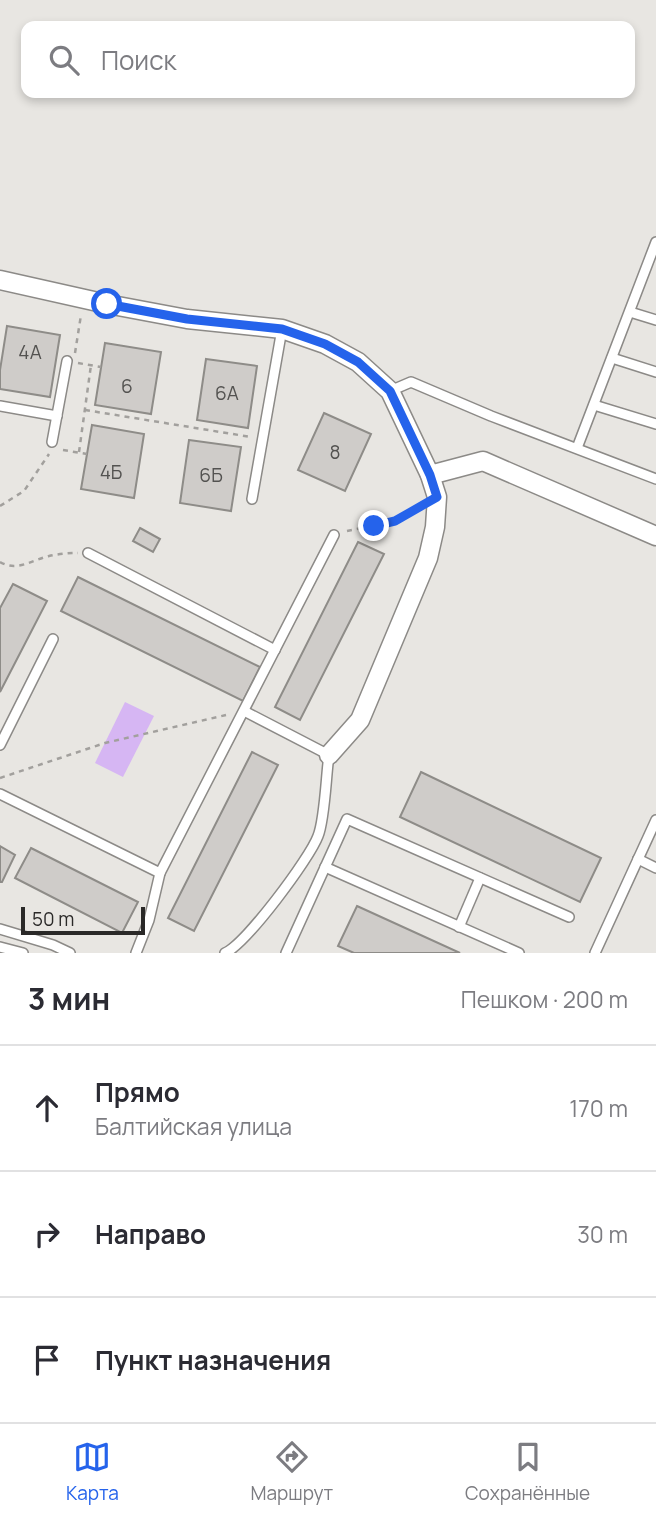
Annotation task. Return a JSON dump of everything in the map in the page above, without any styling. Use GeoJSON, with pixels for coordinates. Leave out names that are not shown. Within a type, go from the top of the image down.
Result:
{"type":"FeatureCollection","features":[{"type":"Feature","properties":{"kind":"street"},"geometry":{"type":"LineString","coordinates":[[0,280],[187,319],[282,329],[325,344],[358,362],[390,391],[430,475],[437,497],[435,527],[428,558],[360,720],[329,755]]}},
{"type":"Feature","properties":{"kind":"street"},"geometry":{"type":"LineString","coordinates":[[430,475],[484,461],[656,536]]}},
{"type":"Feature","properties":{"kind":"lane"},"geometry":{"type":"LineString","coordinates":[[577,448],[630,312],[652,266],[656,242]]}},
{"type":"Feature","properties":{"kind":"lane"},"geometry":{"type":"LineString","coordinates":[[630,312],[656,320]]}},
{"type":"Feature","properties":{"kind":"lane"},"geometry":{"type":"LineString","coordinates":[[252,499],[282,329]]}},
{"type":"Feature","properties":{"kind":"lane"},"geometry":{"type":"LineString","coordinates":[[612,358],[656,372]]}},
{"type":"Feature","properties":{"kind":"lane"},"geometry":{"type":"LineString","coordinates":[[52,445],[67,361]]}},
{"type":"Feature","properties":{"kind":"lane"},"geometry":{"type":"LineString","coordinates":[[390,391],[411,382],[491,416],[656,479]]}},
{"type":"Feature","properties":{"kind":"lane"},"geometry":{"type":"LineString","coordinates":[[594,405],[656,424]]}},
{"type":"Feature","properties":{"kind":"lane"},"geometry":{"type":"LineString","coordinates":[[0,406],[57,416]]}},
{"type":"Feature","properties":{"kind":"lane"},"geometry":{"type":"LineString","coordinates":[[136,953],[149,920],[160,873],[334,535]]}},
{"type":"Feature","properties":{"kind":"lane"},"geometry":{"type":"LineString","coordinates":[[88,553],[275,650]]}},
{"type":"Feature","properties":{"kind":"lane"},"geometry":{"type":"LineString","coordinates":[[0,746],[53,639]]}},
{"type":"Feature","properties":{"kind":"lane"},"geometry":{"type":"LineString","coordinates":[[225,953],[232,950],[252,930],[306,860],[319,834],[329,755],[244,711]]}},
{"type":"Feature","properties":{"kind":"lane"},"geometry":{"type":"LineString","coordinates":[[0,794],[160,873]]}},
{"type":"Feature","properties":{"kind":"lane"},"geometry":{"type":"LineString","coordinates":[[286,953],[347,819],[569,917]]}},
{"type":"Feature","properties":{"kind":"lane"},"geometry":{"type":"LineString","coordinates":[[595,953],[656,820]]}},
{"type":"Feature","properties":{"kind":"lane"},"geometry":{"type":"LineString","coordinates":[[638,859],[656,868]]}},
{"type":"Feature","properties":{"kind":"lane"},"geometry":{"type":"LineString","coordinates":[[325,867],[519,953]]}},
{"type":"Feature","properties":{"kind":"lane"},"geometry":{"type":"LineString","coordinates":[[459,927],[480,878]]}},
{"type":"Feature","properties":{"kind":"lane"},"geometry":{"type":"LineString","coordinates":[[0,929],[70,953]]}},
{"type":"Feature","properties":{"kind":"lane"},"geometry":{"type":"LineString","coordinates":[[0,947],[23,953]]}},
{"type":"Feature","properties":{"kind":"path"},"geometry":{"type":"LineString","coordinates":[[83,305],[74,362],[101,367]]}},
{"type":"Feature","properties":{"kind":"path"},"geometry":{"type":"LineString","coordinates":[[79,452],[91,365]]}},
{"type":"Feature","properties":{"kind":"path"},"geometry":{"type":"LineString","coordinates":[[85,410],[263,438]]}},
{"type":"Feature","properties":{"kind":"path"},"geometry":{"type":"LineString","coordinates":[[0,506],[24,491],[48,457],[52,445],[88,454]]}},
{"type":"Feature","properties":{"kind":"path"},"geometry":{"type":"LineString","coordinates":[[334,535],[395,521],[437,497]]}},
{"type":"Feature","properties":{"kind":"path"},"geometry":{"type":"LineString","coordinates":[[0,562],[20,566],[52,555],[88,553]]}},
{"type":"Feature","properties":{"kind":"path"},"geometry":{"type":"LineString","coordinates":[[0,778],[113,741],[244,711]]}},
{"type":"Feature","properties":{"kind":"shaded area"},"geometry":{"type":"Polygon","coordinates":[[[125,702],[154,716],[123,777],[95,763],[125,702]]]}},
{"type":"Feature","properties":{"kind":"building"},"geometry":{"type":"Polygon","coordinates":[[[7,326],[60,335],[50,397],[0,389],[7,326]]]}},
{"type":"Feature","properties":{"kind":"building"},"geometry":{"type":"Polygon","coordinates":[[[105,343],[161,352],[151,414],[95,405],[105,343]]]}},
{"type":"Feature","properties":{"kind":"building"},"geometry":{"type":"Polygon","coordinates":[[[206,359],[257,366],[248,428],[197,420],[206,359]]]}},
{"type":"Feature","properties":{"kind":"building"},"geometry":{"type":"Polygon","coordinates":[[[324,413],[371,434],[345,491],[298,470],[324,413]]]}},
{"type":"Feature","properties":{"kind":"building"},"geometry":{"type":"Polygon","coordinates":[[[92,425],[144,434],[134,498],[81,489],[92,425]]]}},
{"type":"Feature","properties":{"kind":"building"},"geometry":{"type":"Polygon","coordinates":[[[189,440],[241,447],[231,511],[180,503],[189,440]]]}},
{"type":"Feature","properties":{"kind":"building"},"geometry":{"type":"Polygon","coordinates":[[[140,528],[160,539],[153,552],[133,541],[140,528]]]}},
{"type":"Feature","properties":{"kind":"building"},"geometry":{"type":"Polygon","coordinates":[[[358,542],[384,554],[300,720],[275,707],[358,542]]]}},
{"type":"Feature","properties":{"kind":"building"},"geometry":{"type":"Polygon","coordinates":[[[78,577],[260,667],[243,701],[61,611],[78,577]]]}},
{"type":"Feature","properties":{"kind":"building"},"geometry":{"type":"Polygon","coordinates":[[[13,584],[47,601],[0,692],[0,608],[13,584]]]}},
{"type":"Feature","properties":{"kind":"building"},"geometry":{"type":"Polygon","coordinates":[[[252,752],[278,765],[194,931],[168,918],[252,752]]]}},
{"type":"Feature","properties":{"kind":"building"},"geometry":{"type":"Polygon","coordinates":[[[421,772],[601,858],[580,902],[400,817],[421,772]]]}},
{"type":"Feature","properties":{"kind":"building"},"geometry":{"type":"Polygon","coordinates":[[[0,846],[15,855],[2,882],[0,882],[0,846]]]}},
{"type":"Feature","properties":{"kind":"building"},"geometry":{"type":"Polygon","coordinates":[[[31,848],[138,902],[122,933],[15,878],[31,848]]]}},
{"type":"Feature","properties":{"kind":"building"},"geometry":{"type":"Polygon","coordinates":[[[357,906],[460,953],[354,953],[338,946],[357,906]]]}},
{"type":"Feature","properties":{"kind":"route"},"geometry":{"type":"LineString","coordinates":[[107,304],[187,319],[282,329],[325,344],[358,362],[390,391],[430,475],[437,497],[395,521],[374,526]]}}]}
